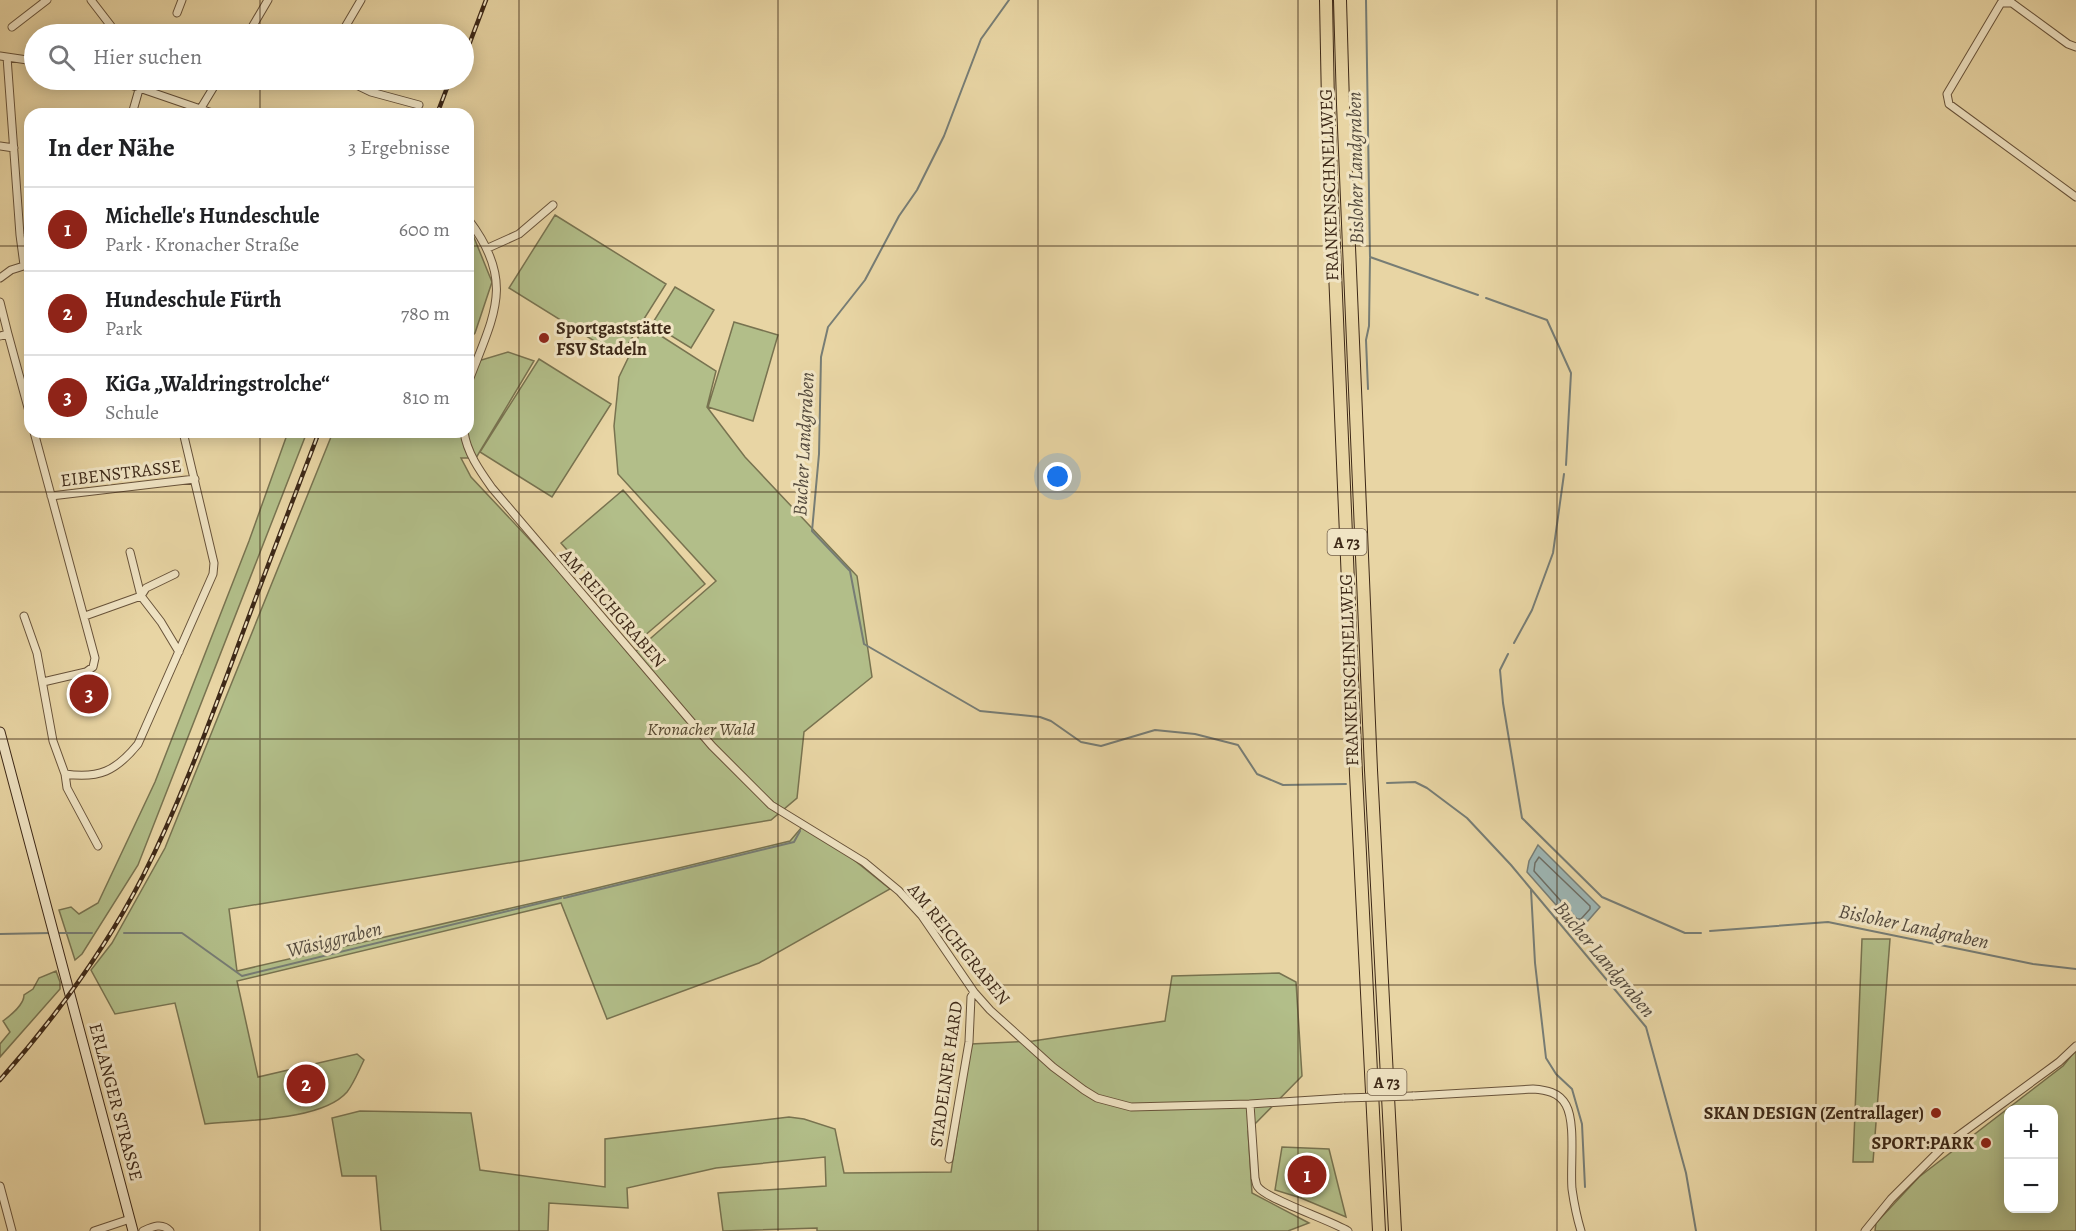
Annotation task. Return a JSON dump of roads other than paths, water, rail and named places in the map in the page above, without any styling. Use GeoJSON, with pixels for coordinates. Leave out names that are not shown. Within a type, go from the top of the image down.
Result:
{"type":"FeatureCollection","features":[{"type":"Feature","properties":{"kind":"highway","name":"FRANKENSCHNELLWEG"},"geometry":{"type":"LineString","coordinates":[[1326,0],[1328,115],[1356,774],[1379,1231]]}},
{"type":"Feature","properties":{"kind":"highway","name":"FRANKENSCHNELLWEG"},"geometry":{"type":"LineString","coordinates":[[1340,0],[1371,770],[1395,1231]]}},
{"type":"Feature","properties":{"kind":"main road","name":"ERLANGER STRASSE"},"geometry":{"type":"LineString","coordinates":[[0,732],[134,1231]]}},
{"type":"Feature","properties":{"kind":"street"},"geometry":{"type":"LineString","coordinates":[[12,27],[47,0]]}},
{"type":"Feature","properties":{"kind":"street"},"geometry":{"type":"LineString","coordinates":[[91,0],[109,24]]}},
{"type":"Feature","properties":{"kind":"street"},"geometry":{"type":"LineString","coordinates":[[177,13],[182,0]]}},
{"type":"Feature","properties":{"kind":"street"},"geometry":{"type":"LineString","coordinates":[[254,24],[268,0]]}},
{"type":"Feature","properties":{"kind":"street"},"geometry":{"type":"LineString","coordinates":[[347,24],[360,0]]}},
{"type":"Feature","properties":{"kind":"street"},"geometry":{"type":"LineString","coordinates":[[2076,47],[2068,44],[2012,3],[2001,3],[1947,94],[1949,104],[2076,197]]}},
{"type":"Feature","properties":{"kind":"street"},"geometry":{"type":"LineString","coordinates":[[24,59],[4,56],[20,235],[24,252]]}},
{"type":"Feature","properties":{"kind":"street"},"geometry":{"type":"LineString","coordinates":[[134,108],[139,90]]}},
{"type":"Feature","properties":{"kind":"street"},"geometry":{"type":"LineString","coordinates":[[151,90],[201,108],[212,90]]}},
{"type":"Feature","properties":{"kind":"street"},"geometry":{"type":"LineString","coordinates":[[367,90],[419,105]]}},
{"type":"Feature","properties":{"kind":"street"},"geometry":{"type":"LineString","coordinates":[[0,146],[14,148]]}},
{"type":"Feature","properties":{"kind":"street"},"geometry":{"type":"LineString","coordinates":[[488,248],[519,234],[553,205]]}},
{"type":"Feature","properties":{"kind":"street"},"geometry":{"type":"LineString","coordinates":[[474,228],[488,248],[496,274],[498,293],[474,367]]}},
{"type":"Feature","properties":{"kind":"street"},"geometry":{"type":"LineString","coordinates":[[0,278],[11,270],[24,266]]}},
{"type":"Feature","properties":{"kind":"street"},"geometry":{"type":"LineString","coordinates":[[0,302],[4,335],[24,380]]}},
{"type":"Feature","properties":{"kind":"street"},"geometry":{"type":"LineString","coordinates":[[36,438],[85,616],[94,658],[93,667],[86,672],[43,682]]}},
{"type":"Feature","properties":{"kind":"street"},"geometry":{"type":"LineString","coordinates":[[65,774],[86,777],[109,771],[125,760],[138,744],[213,574],[214,563],[185,438]]}},
{"type":"Feature","properties":{"kind":"street","name":"AM REICHGRABEN"},"geometry":{"type":"LineString","coordinates":[[465,438],[478,467],[492,488],[712,746],[771,805],[864,862],[899,891],[922,916],[974,993],[1053,1067],[1097,1098],[1131,1107],[1250,1104],[1533,1089],[1556,1094],[1565,1103],[1570,1118],[1572,1190],[1581,1231]]}},
{"type":"Feature","properties":{"kind":"street","name":"EIBENSTRASSE"},"geometry":{"type":"LineString","coordinates":[[51,496],[195,479]]}},
{"type":"Feature","properties":{"kind":"street"},"geometry":{"type":"LineString","coordinates":[[130,552],[141,596],[161,622],[179,652]]}},
{"type":"Feature","properties":{"kind":"street"},"geometry":{"type":"LineString","coordinates":[[85,616],[141,596],[146,588],[175,574]]}},
{"type":"Feature","properties":{"kind":"street"},"geometry":{"type":"LineString","coordinates":[[24,616],[43,682],[53,741],[65,774],[67,788],[98,846]]}},
{"type":"Feature","properties":{"kind":"street","name":"STADELNER HARD"},"geometry":{"type":"LineString","coordinates":[[950,1159],[969,1042],[970,997],[974,993]]}},
{"type":"Feature","properties":{"kind":"street"},"geometry":{"type":"LineString","coordinates":[[1868,1230],[1891,1199],[1943,1147],[2059,1062],[2076,1046]]}},
{"type":"Feature","properties":{"kind":"street"},"geometry":{"type":"LineString","coordinates":[[1250,1104],[1255,1178],[1258,1188],[1270,1196],[1348,1231]]}},
{"type":"Feature","properties":{"kind":"street"},"geometry":{"type":"LineString","coordinates":[[0,1186],[12,1231]]}},
{"type":"Feature","properties":{"kind":"street"},"geometry":{"type":"LineString","coordinates":[[94,1231],[130,1219]]}},
{"type":"Feature","properties":{"kind":"street"},"geometry":{"type":"LineString","coordinates":[[143,1231],[154,1226],[167,1228],[170,1231]]}},
{"type":"Feature","properties":{"kind":"water"},"geometry":{"type":"Polygon","coordinates":[[[1538,845],[1600,907],[1579,931],[1527,872],[1529,861],[1538,845]]]}},
{"type":"Feature","properties":{"kind":"waterway","name":"Bucher Landgraben"},"geometry":{"type":"LineString","coordinates":[[1009,0],[981,39],[944,136],[917,190],[899,216],[865,280],[828,327],[821,357],[819,454],[812,531],[850,571],[864,644],[980,711],[1040,717],[1051,721],[1081,742],[1101,746],[1155,730],[1195,734],[1238,745],[1257,774],[1283,785],[1346,784]]}},
{"type":"Feature","properties":{"kind":"waterway","name":"Bisloher Landgraben"},"geometry":{"type":"LineString","coordinates":[[1366,0],[1370,257],[1478,295]]}},
{"type":"Feature","properties":{"kind":"waterway"},"geometry":{"type":"LineString","coordinates":[[1368,389],[1366,340],[1369,326],[1370,258]]}},
{"type":"Feature","properties":{"kind":"waterway","name":"Bisloher Landgraben"},"geometry":{"type":"LineString","coordinates":[[1486,298],[1547,320],[1571,373],[1566,465]]}},
{"type":"Feature","properties":{"kind":"waterway","name":"Bisloher Landgraben"},"geometry":{"type":"LineString","coordinates":[[1514,643],[1532,610],[1553,553],[1564,474]]}},
{"type":"Feature","properties":{"kind":"waterway","name":"Bisloher Landgraben"},"geometry":{"type":"LineString","coordinates":[[1508,654],[1500,670],[1503,703],[1522,818],[1602,897],[1685,933],[1701,933]]}},
{"type":"Feature","properties":{"kind":"waterway","name":"Bucher Landgraben"},"geometry":{"type":"LineString","coordinates":[[1387,783],[1415,782],[1427,788],[1467,818],[1511,865],[1646,1027],[1686,1173],[1696,1231]]}},
{"type":"Feature","properties":{"kind":"waterway","name":"Wäsiggraben"},"geometry":{"type":"LineString","coordinates":[[564,898],[794,842],[800,831]]}},
{"type":"Feature","properties":{"kind":"waterway"},"geometry":{"type":"LineString","coordinates":[[1531,890],[1535,963],[1546,1058],[1556,1074],[1572,1089],[1582,1124],[1585,1187]]}},
{"type":"Feature","properties":{"kind":"waterway","name":"Wäsiggraben"},"geometry":{"type":"LineString","coordinates":[[124,933],[182,933],[242,976],[561,898]]}},
{"type":"Feature","properties":{"kind":"waterway","name":"Bisloher Landgraben"},"geometry":{"type":"LineString","coordinates":[[1710,931],[1828,922],[2033,964],[2076,969]]}},
{"type":"Feature","properties":{"kind":"waterway","name":"Wäsiggraben"},"geometry":{"type":"LineString","coordinates":[[0,934],[50,933]]}},
{"type":"Feature","properties":{"kind":"waterway","name":"Wäsiggraben"},"geometry":{"type":"LineString","coordinates":[[56,933],[92,933]]}},
{"type":"Feature","properties":{"kind":"railway"},"geometry":{"type":"LineString","coordinates":[[474,32],[486,0]]}},
{"type":"Feature","properties":{"kind":"railway"},"geometry":{"type":"LineString","coordinates":[[439,108],[446,90]]}},
{"type":"Feature","properties":{"kind":"railway"},"geometry":{"type":"LineString","coordinates":[[0,1080],[59,1008],[96,957],[143,876],[168,824],[201,743],[317,438]]}},
{"type":"Feature","properties":{"kind":"place","name":"Sportgaststätte FSV Stadeln"},"geometry":{"type":"Point","coordinates":[544,338]}},
{"type":"Feature","properties":{"kind":"place","name":"KiGa „Waldringstrolche“"},"geometry":{"type":"Point","coordinates":[89,694]}},
{"type":"Feature","properties":{"kind":"place","name":"Hundeschule Fürth"},"geometry":{"type":"Point","coordinates":[306,1084]}},
{"type":"Feature","properties":{"kind":"place","name":"SKAN DESIGN (Zentrallager)"},"geometry":{"type":"Point","coordinates":[1936,1113]}},
{"type":"Feature","properties":{"kind":"place","name":"SPORT:PARK"},"geometry":{"type":"Point","coordinates":[1986,1143]}},
{"type":"Feature","properties":{"kind":"place","name":"Michelle's Hundeschule"},"geometry":{"type":"Point","coordinates":[1307,1175]}},
{"type":"Feature","properties":{"kind":"park label","name":"Kronacher Wald"},"geometry":{"type":"Point","coordinates":[701,729]}}]}
